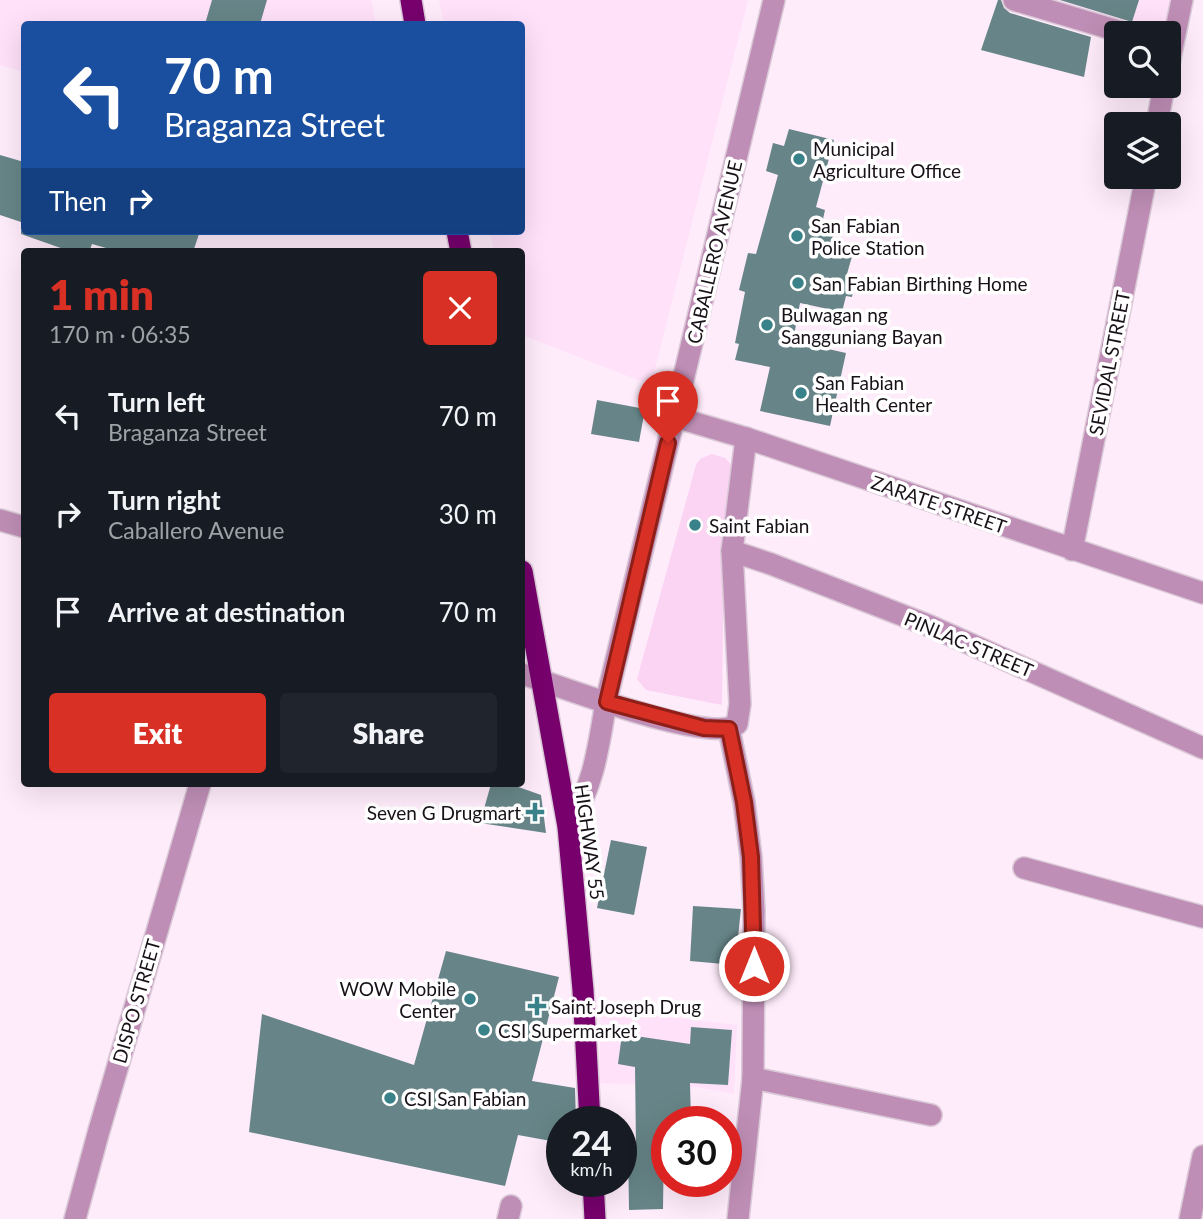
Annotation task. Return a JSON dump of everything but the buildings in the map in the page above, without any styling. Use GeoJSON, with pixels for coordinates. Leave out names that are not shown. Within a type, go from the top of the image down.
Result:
{"type":"FeatureCollection","features":[{"type":"Feature","properties":{"kind":"highway"},"geometry":{"type":"LineString","coordinates":[[411,0],[414,21]]}},
{"type":"Feature","properties":{"kind":"highway","name":"HIGHWAY 55"},"geometry":{"type":"LineString","coordinates":[[525,606],[531,677],[568,827],[583,990],[589,1106]]}},
{"type":"Feature","properties":{"kind":"highway"},"geometry":{"type":"LineString","coordinates":[[594,1197],[595,1219]]}},
{"type":"Feature","properties":{"kind":"street","name":"CABALLERO AVENUE"},"geometry":{"type":"LineString","coordinates":[[568,827],[587,793],[596,762],[607,702],[775,0]]}},
{"type":"Feature","properties":{"kind":"street"},"geometry":{"type":"LineString","coordinates":[[1014,0],[1104,27]]}},
{"type":"Feature","properties":{"kind":"street"},"geometry":{"type":"LineString","coordinates":[[1177,21],[1182,0]]}},
{"type":"Feature","properties":{"kind":"street","name":"SEVIDAL STREET"},"geometry":{"type":"LineString","coordinates":[[1072,550],[1144,189]]}},
{"type":"Feature","properties":{"kind":"street","name":"ZARATE STREET"},"geometry":{"type":"LineString","coordinates":[[675,416],[1203,593]]}},
{"type":"Feature","properties":{"kind":"street"},"geometry":{"type":"LineString","coordinates":[[531,677],[607,702],[704,728],[729,729],[737,724],[740,704],[732,551],[746,438]]}},
{"type":"Feature","properties":{"kind":"street"},"geometry":{"type":"LineString","coordinates":[[0,520],[21,526]]}},
{"type":"Feature","properties":{"kind":"street","name":"PINLAC STREET"},"geometry":{"type":"LineString","coordinates":[[732,551],[930,626],[1203,748]]}},
{"type":"Feature","properties":{"kind":"street"},"geometry":{"type":"LineString","coordinates":[[729,729],[744,802],[754,910],[753,1078],[738,1219]]}},
{"type":"Feature","properties":{"kind":"street","name":"DISPO STREET"},"geometry":{"type":"LineString","coordinates":[[75,1219],[199,787]]}},
{"type":"Feature","properties":{"kind":"street"},"geometry":{"type":"LineString","coordinates":[[1024,868],[1203,917]]}},
{"type":"Feature","properties":{"kind":"street"},"geometry":{"type":"LineString","coordinates":[[753,1078],[931,1115]]}},
{"type":"Feature","properties":{"kind":"street"},"geometry":{"type":"LineString","coordinates":[[1196,1207],[1203,1156]]}},
{"type":"Feature","properties":{"kind":"shaded area"},"geometry":{"type":"Polygon","coordinates":[[[0,0],[371,0],[375,21],[21,21],[21,71],[0,65],[0,0]]]}},
{"type":"Feature","properties":{"kind":"shaded area"},"geometry":{"type":"Polygon","coordinates":[[[439,0],[748,0],[651,385],[525,336],[525,248],[493,248],[491,235],[525,235],[525,21],[443,21],[439,0]]]}},
{"type":"Feature","properties":{"kind":"shaded area"},"geometry":{"type":"Polygon","coordinates":[[[1031,0],[1187,0],[1176,21],[1105,21],[1031,0]]]}},
{"type":"Feature","properties":{"kind":"shaded area"},"geometry":{"type":"Polygon","coordinates":[[[712,454],[725,458],[733,467],[724,541],[722,705],[646,690],[637,679],[696,465],[700,459],[712,454]]]}},
{"type":"Feature","properties":{"kind":"shaded area"},"geometry":{"type":"Polygon","coordinates":[[[601,1009],[737,1025],[734,1094],[696,1087],[599,1083],[601,1009]]]}},
{"type":"Feature","properties":{"kind":"place","name":"Municipal Agriculture Office"},"geometry":{"type":"Point","coordinates":[799,159]}},
{"type":"Feature","properties":{"kind":"place","name":"San Fabian Police Station"},"geometry":{"type":"Point","coordinates":[797,236]}},
{"type":"Feature","properties":{"kind":"place","name":"San Fabian Birthing Home"},"geometry":{"type":"Point","coordinates":[798,283]}},
{"type":"Feature","properties":{"kind":"place","name":"Bulwagan ng Sangguniang Bayan"},"geometry":{"type":"Point","coordinates":[767,325]}},
{"type":"Feature","properties":{"kind":"place","name":"San Fabian Health Center"},"geometry":{"type":"Point","coordinates":[801,393]}},
{"type":"Feature","properties":{"kind":"place","name":"Saint Fabian"},"geometry":{"type":"Point","coordinates":[695,525]}},
{"type":"Feature","properties":{"kind":"place","name":"Seven G Drugmart"},"geometry":{"type":"Point","coordinates":[535,812]}},
{"type":"Feature","properties":{"kind":"place","name":"WOW Mobile Center"},"geometry":{"type":"Point","coordinates":[470,999]}},
{"type":"Feature","properties":{"kind":"place","name":"Saint Joseph Drug"},"geometry":{"type":"Point","coordinates":[537,1006]}},
{"type":"Feature","properties":{"kind":"place","name":"CSI Supermarket"},"geometry":{"type":"Point","coordinates":[484,1030]}},
{"type":"Feature","properties":{"kind":"place","name":"CSI San Fabian"},"geometry":{"type":"Point","coordinates":[390,1098]}},
{"type":"Feature","properties":{"kind":"route"},"geometry":{"type":"LineString","coordinates":[[668,443],[607,702],[704,728],[729,729],[744,802],[751,857],[754,966]]}}]}
